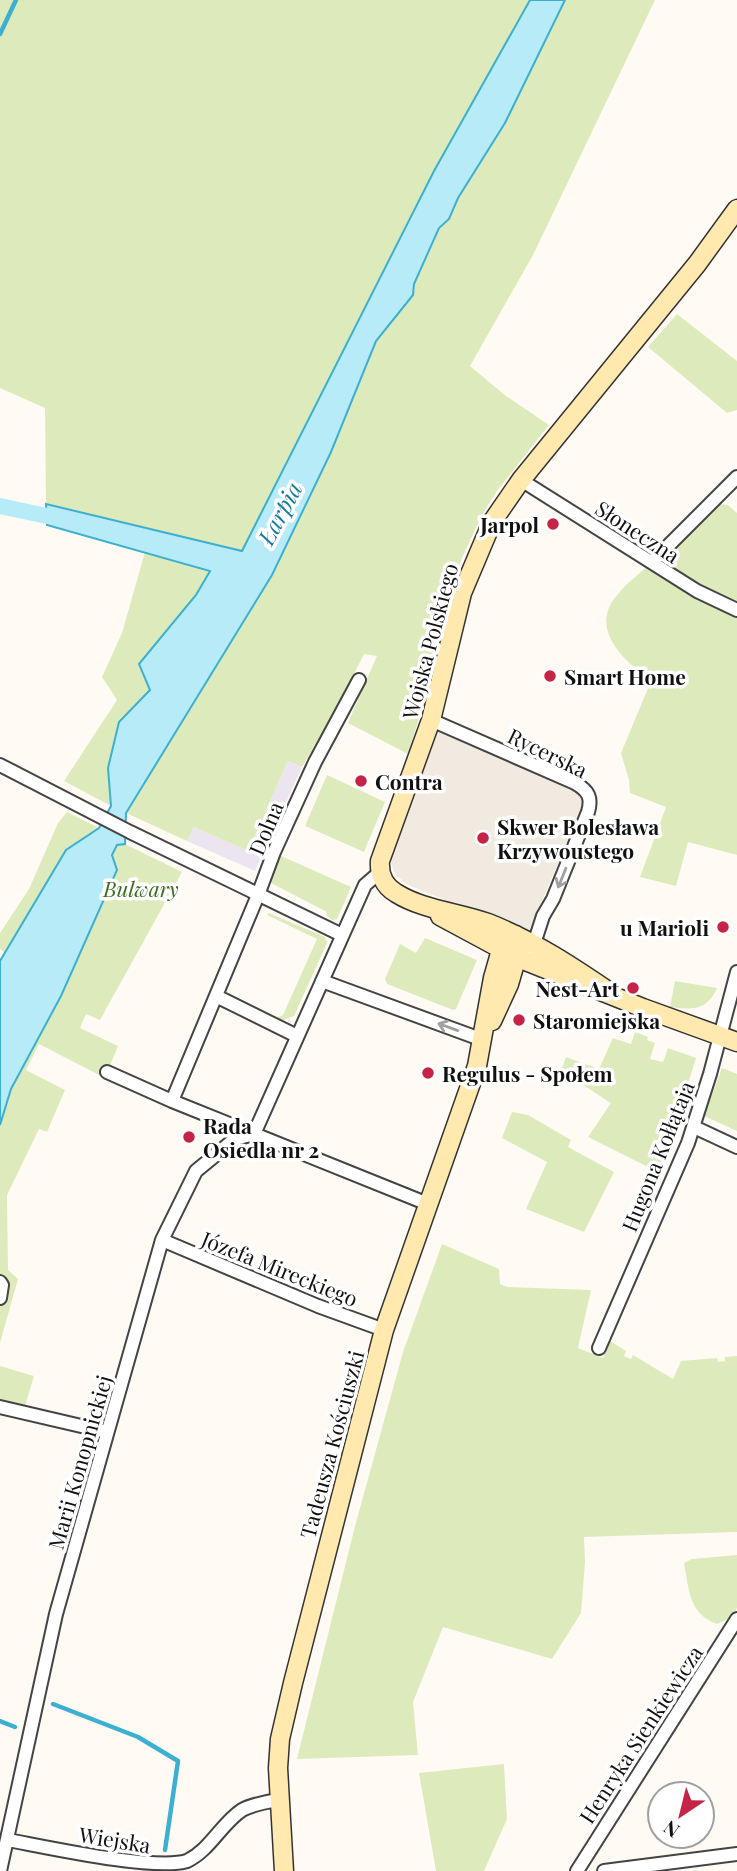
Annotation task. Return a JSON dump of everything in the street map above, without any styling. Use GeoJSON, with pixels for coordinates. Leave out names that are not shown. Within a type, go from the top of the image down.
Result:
{"type":"FeatureCollection","features":[{"type":"Feature","properties":{"kind":"main road","name":"Wojska Polskiego"},"geometry":{"type":"LineString","coordinates":[[380,872],[382,853],[431,720],[454,621],[470,572],[492,522],[521,480],[737,209]]}},
{"type":"Feature","properties":{"kind":"main road"},"geometry":{"type":"LineString","coordinates":[[380,872],[390,889],[509,954],[737,1042]]}},
{"type":"Feature","properties":{"kind":"main road"},"geometry":{"type":"LineString","coordinates":[[419,903],[485,922],[533,943],[614,995]]}},
{"type":"Feature","properties":{"kind":"main road","name":"Tadeusza Kościuszki"},"geometry":{"type":"LineString","coordinates":[[284,1871],[278,1800],[283,1723],[384,1330],[459,1121],[483,1040],[505,993],[509,954],[520,945],[516,935]]}},
{"type":"Feature","properties":{"kind":"street"},"geometry":{"type":"LineString","coordinates":[[652,562],[737,477]]}},
{"type":"Feature","properties":{"kind":"street","name":"Słoneczna"},"geometry":{"type":"LineString","coordinates":[[521,480],[696,591],[737,610]]}},
{"type":"Feature","properties":{"kind":"street","name":"Dolna"},"geometry":{"type":"LineString","coordinates":[[172,1101],[274,852],[315,762],[359,680]]}},
{"type":"Feature","properties":{"kind":"street","name":"Rycerska"},"geometry":{"type":"LineString","coordinates":[[431,720],[575,783],[589,794],[591,801],[587,813],[533,943]]}},
{"type":"Feature","properties":{"kind":"street"},"geometry":{"type":"LineString","coordinates":[[0,765],[130,832],[342,935]]}},
{"type":"Feature","properties":{"kind":"street","name":"Wojska Polskiego"},"geometry":{"type":"LineString","coordinates":[[254,1134],[365,885],[380,872]]}},
{"type":"Feature","properties":{"kind":"street"},"geometry":{"type":"LineString","coordinates":[[533,943],[533,954],[543,968]]}},
{"type":"Feature","properties":{"kind":"street","name":"Hugona Kołłątaja"},"geometry":{"type":"LineString","coordinates":[[599,1349],[694,1127],[737,972]]}},
{"type":"Feature","properties":{"kind":"street"},"geometry":{"type":"LineString","coordinates":[[322,981],[483,1040]]}},
{"type":"Feature","properties":{"kind":"street"},"geometry":{"type":"LineString","coordinates":[[216,996],[297,1036]]}},
{"type":"Feature","properties":{"kind":"street"},"geometry":{"type":"LineString","coordinates":[[107,1072],[172,1101],[428,1204]]}},
{"type":"Feature","properties":{"kind":"street"},"geometry":{"type":"LineString","coordinates":[[694,1127],[737,1147]]}},
{"type":"Feature","properties":{"kind":"street","name":"Marii Konopnickiej"},"geometry":{"type":"LineString","coordinates":[[0,1871],[48,1645],[162,1240],[196,1171],[236,1139],[254,1134]]}},
{"type":"Feature","properties":{"kind":"street","name":"Józefa Mireckiego"},"geometry":{"type":"LineString","coordinates":[[162,1240],[318,1306],[384,1330]]}},
{"type":"Feature","properties":{"kind":"street"},"geometry":{"type":"LineString","coordinates":[[0,1282],[0,1297]]}},
{"type":"Feature","properties":{"kind":"street"},"geometry":{"type":"LineString","coordinates":[[1,1405],[107,1432]]}},
{"type":"Feature","properties":{"kind":"street","name":"Henryka Sienkiewicza"},"geometry":{"type":"LineString","coordinates":[[577,1871],[737,1619]]}},
{"type":"Feature","properties":{"kind":"street","name":"Wiejska"},"geometry":{"type":"LineString","coordinates":[[8,1840],[134,1864],[186,1866],[243,1810],[278,1800]]}},
{"type":"Feature","properties":{"kind":"street"},"geometry":{"type":"LineString","coordinates":[[604,1871],[737,1854]]}},
{"type":"Feature","properties":{"kind":"shaded area","name":"Skwer Bolesława Krzywoustego"},"geometry":{"type":"Polygon","coordinates":[[[438,732],[573,789],[581,796],[583,804],[576,823],[529,930],[521,931],[406,884],[395,874],[391,862],[392,848],[438,732]]]}},
{"type":"Feature","properties":{"kind":"shaded area"},"geometry":{"type":"Polygon","coordinates":[[[288,761],[302,767],[255,871],[187,841],[194,827],[248,851],[288,761]]]}},
{"type":"Feature","properties":{"kind":"green space"},"geometry":{"type":"Polygon","coordinates":[[[0,0],[530,0],[434,171],[242,551],[46,504],[45,408],[0,388],[0,0]]]}},
{"type":"Feature","properties":{"kind":"green space"},"geometry":{"type":"Polygon","coordinates":[[[565,0],[655,0],[533,255],[470,366],[506,396],[549,425],[497,491],[482,515],[462,558],[449,594],[428,690],[408,754],[348,723],[377,656],[364,654],[302,767],[288,761],[248,851],[194,827],[187,841],[126,813],[272,575],[331,452],[376,341],[413,295],[414,284],[439,228],[449,219],[458,198],[505,123],[565,0]]]}},
{"type":"Feature","properties":{"kind":"green space"},"geometry":{"type":"Polygon","coordinates":[[[677,314],[737,361],[737,410],[727,413],[648,347],[677,314]]]}},
{"type":"Feature","properties":{"kind":"green space"},"geometry":{"type":"Polygon","coordinates":[[[711,503],[728,505],[737,513],[737,855],[688,842],[676,886],[640,877],[666,807],[630,793],[621,753],[651,681],[630,664],[613,643],[606,619],[609,607],[622,590],[711,503]]]}},
{"type":"Feature","properties":{"kind":"green space"},"geometry":{"type":"Polygon","coordinates":[[[145,552],[211,571],[196,595],[139,664],[150,690],[119,723],[108,768],[111,806],[64,781],[117,700],[102,677],[122,633],[145,552]]]}},
{"type":"Feature","properties":{"kind":"green space"},"geometry":{"type":"Polygon","coordinates":[[[327,775],[385,802],[364,852],[305,826],[327,775]]]}},
{"type":"Feature","properties":{"kind":"green space"},"geometry":{"type":"Polygon","coordinates":[[[67,812],[99,828],[66,850],[5,953],[0,949],[0,933],[29,889],[58,823],[67,812]]]}},
{"type":"Feature","properties":{"kind":"green space","name":"Bulwary"},"geometry":{"type":"Polygon","coordinates":[[[125,844],[182,872],[100,1020],[86,1014],[80,1028],[118,1046],[105,1078],[39,1044],[26,1070],[65,1090],[47,1132],[39,1129],[7,1195],[8,1270],[18,1279],[0,1343],[0,1125],[11,1089],[61,996],[117,870],[112,855],[117,845],[125,844]]]}},
{"type":"Feature","properties":{"kind":"green space"},"geometry":{"type":"Polygon","coordinates":[[[279,855],[351,887],[337,919],[332,920],[326,915],[327,912],[271,883],[279,855]]]}},
{"type":"Feature","properties":{"kind":"green space"},"geometry":{"type":"Polygon","coordinates":[[[269,913],[325,937],[327,943],[294,1016],[284,1020],[274,1019],[283,1015],[317,939],[267,915],[269,913]]]}},
{"type":"Feature","properties":{"kind":"green space"},"geometry":{"type":"Polygon","coordinates":[[[425,938],[477,960],[456,1009],[387,984],[385,979],[400,944],[416,953],[425,938]]]}},
{"type":"Feature","properties":{"kind":"green space"},"geometry":{"type":"Polygon","coordinates":[[[675,981],[717,988],[704,1005],[685,1009],[670,1007],[675,981]]]}},
{"type":"Feature","properties":{"kind":"green space"},"geometry":{"type":"Polygon","coordinates":[[[635,1032],[655,1043],[650,1059],[663,1062],[668,1048],[696,1058],[660,1173],[588,1137],[611,1103],[561,1071],[566,1057],[599,1069],[613,1038],[631,1044],[635,1032]]]}},
{"type":"Feature","properties":{"kind":"green space"},"geometry":{"type":"Polygon","coordinates":[[[722,1068],[737,1074],[737,1131],[704,1116],[722,1068]]]}},
{"type":"Feature","properties":{"kind":"green space"},"geometry":{"type":"Polygon","coordinates":[[[512,1112],[528,1115],[571,1140],[568,1147],[614,1172],[584,1232],[526,1209],[547,1162],[502,1138],[512,1112]]]}},
{"type":"Feature","properties":{"kind":"green space"},"geometry":{"type":"Polygon","coordinates":[[[442,1244],[499,1269],[500,1284],[507,1287],[591,1290],[578,1348],[603,1358],[610,1341],[626,1351],[624,1356],[631,1359],[633,1355],[673,1379],[681,1361],[717,1358],[718,1362],[725,1361],[725,1357],[737,1356],[737,1532],[584,1537],[581,1613],[552,1659],[443,1627],[413,1702],[418,1755],[297,1759],[355,1526],[403,1352],[442,1244]]]}},
{"type":"Feature","properties":{"kind":"green space"},"geometry":{"type":"Polygon","coordinates":[[[0,1366],[34,1376],[25,1406],[0,1400],[0,1366]]]}},
{"type":"Feature","properties":{"kind":"green space"},"geometry":{"type":"Polygon","coordinates":[[[737,1555],[737,1608],[730,1618],[717,1624],[701,1614],[692,1600],[684,1563],[692,1559],[737,1555]]]}},
{"type":"Feature","properties":{"kind":"green space"},"geometry":{"type":"Polygon","coordinates":[[[504,1764],[507,1819],[484,1871],[436,1871],[419,1773],[504,1764]]]}},
{"type":"Feature","properties":{"kind":"water","name":"Łarpia"},"geometry":{"type":"Polygon","coordinates":[[[530,0],[565,0],[505,123],[458,198],[449,219],[439,228],[414,284],[413,295],[376,341],[331,452],[272,575],[126,813],[125,844],[117,845],[112,855],[117,870],[61,996],[11,1089],[0,1125],[0,961],[66,850],[99,828],[111,806],[108,768],[119,722],[150,690],[139,664],[196,595],[210,571],[47,525],[46,504],[242,551],[434,171],[530,0]]]}},
{"type":"Feature","properties":{"kind":"waterway"},"geometry":{"type":"LineString","coordinates":[[0,34],[16,0]]}},
{"type":"Feature","properties":{"kind":"waterway"},"geometry":{"type":"LineString","coordinates":[[0,506],[47,516]]}},
{"type":"Feature","properties":{"kind":"waterway"},"geometry":{"type":"LineString","coordinates":[[53,1704],[138,1737],[178,1761],[165,1850]]}},
{"type":"Feature","properties":{"kind":"waterway"},"geometry":{"type":"LineString","coordinates":[[0,1721],[15,1727]]}},
{"type":"Feature","properties":{"kind":"place","name":"Jarpol"},"geometry":{"type":"Point","coordinates":[553,524]}},
{"type":"Feature","properties":{"kind":"place","name":"Smart Home"},"geometry":{"type":"Point","coordinates":[550,676]}},
{"type":"Feature","properties":{"kind":"place","name":"Contra"},"geometry":{"type":"Point","coordinates":[361,781]}},
{"type":"Feature","properties":{"kind":"place","name":"Skwer Bolesława Krzywoustego"},"geometry":{"type":"Point","coordinates":[483,838]}},
{"type":"Feature","properties":{"kind":"place","name":"u Marioli"},"geometry":{"type":"Point","coordinates":[723,927]}},
{"type":"Feature","properties":{"kind":"place","name":"Nest-Art"},"geometry":{"type":"Point","coordinates":[633,988]}},
{"type":"Feature","properties":{"kind":"place","name":"Staromiejska"},"geometry":{"type":"Point","coordinates":[519,1020]}},
{"type":"Feature","properties":{"kind":"place","name":"Regulus - Społem"},"geometry":{"type":"Point","coordinates":[428,1073]}},
{"type":"Feature","properties":{"kind":"place","name":"Rada Osiedla nr 2"},"geometry":{"type":"Point","coordinates":[189,1137]}}]}
